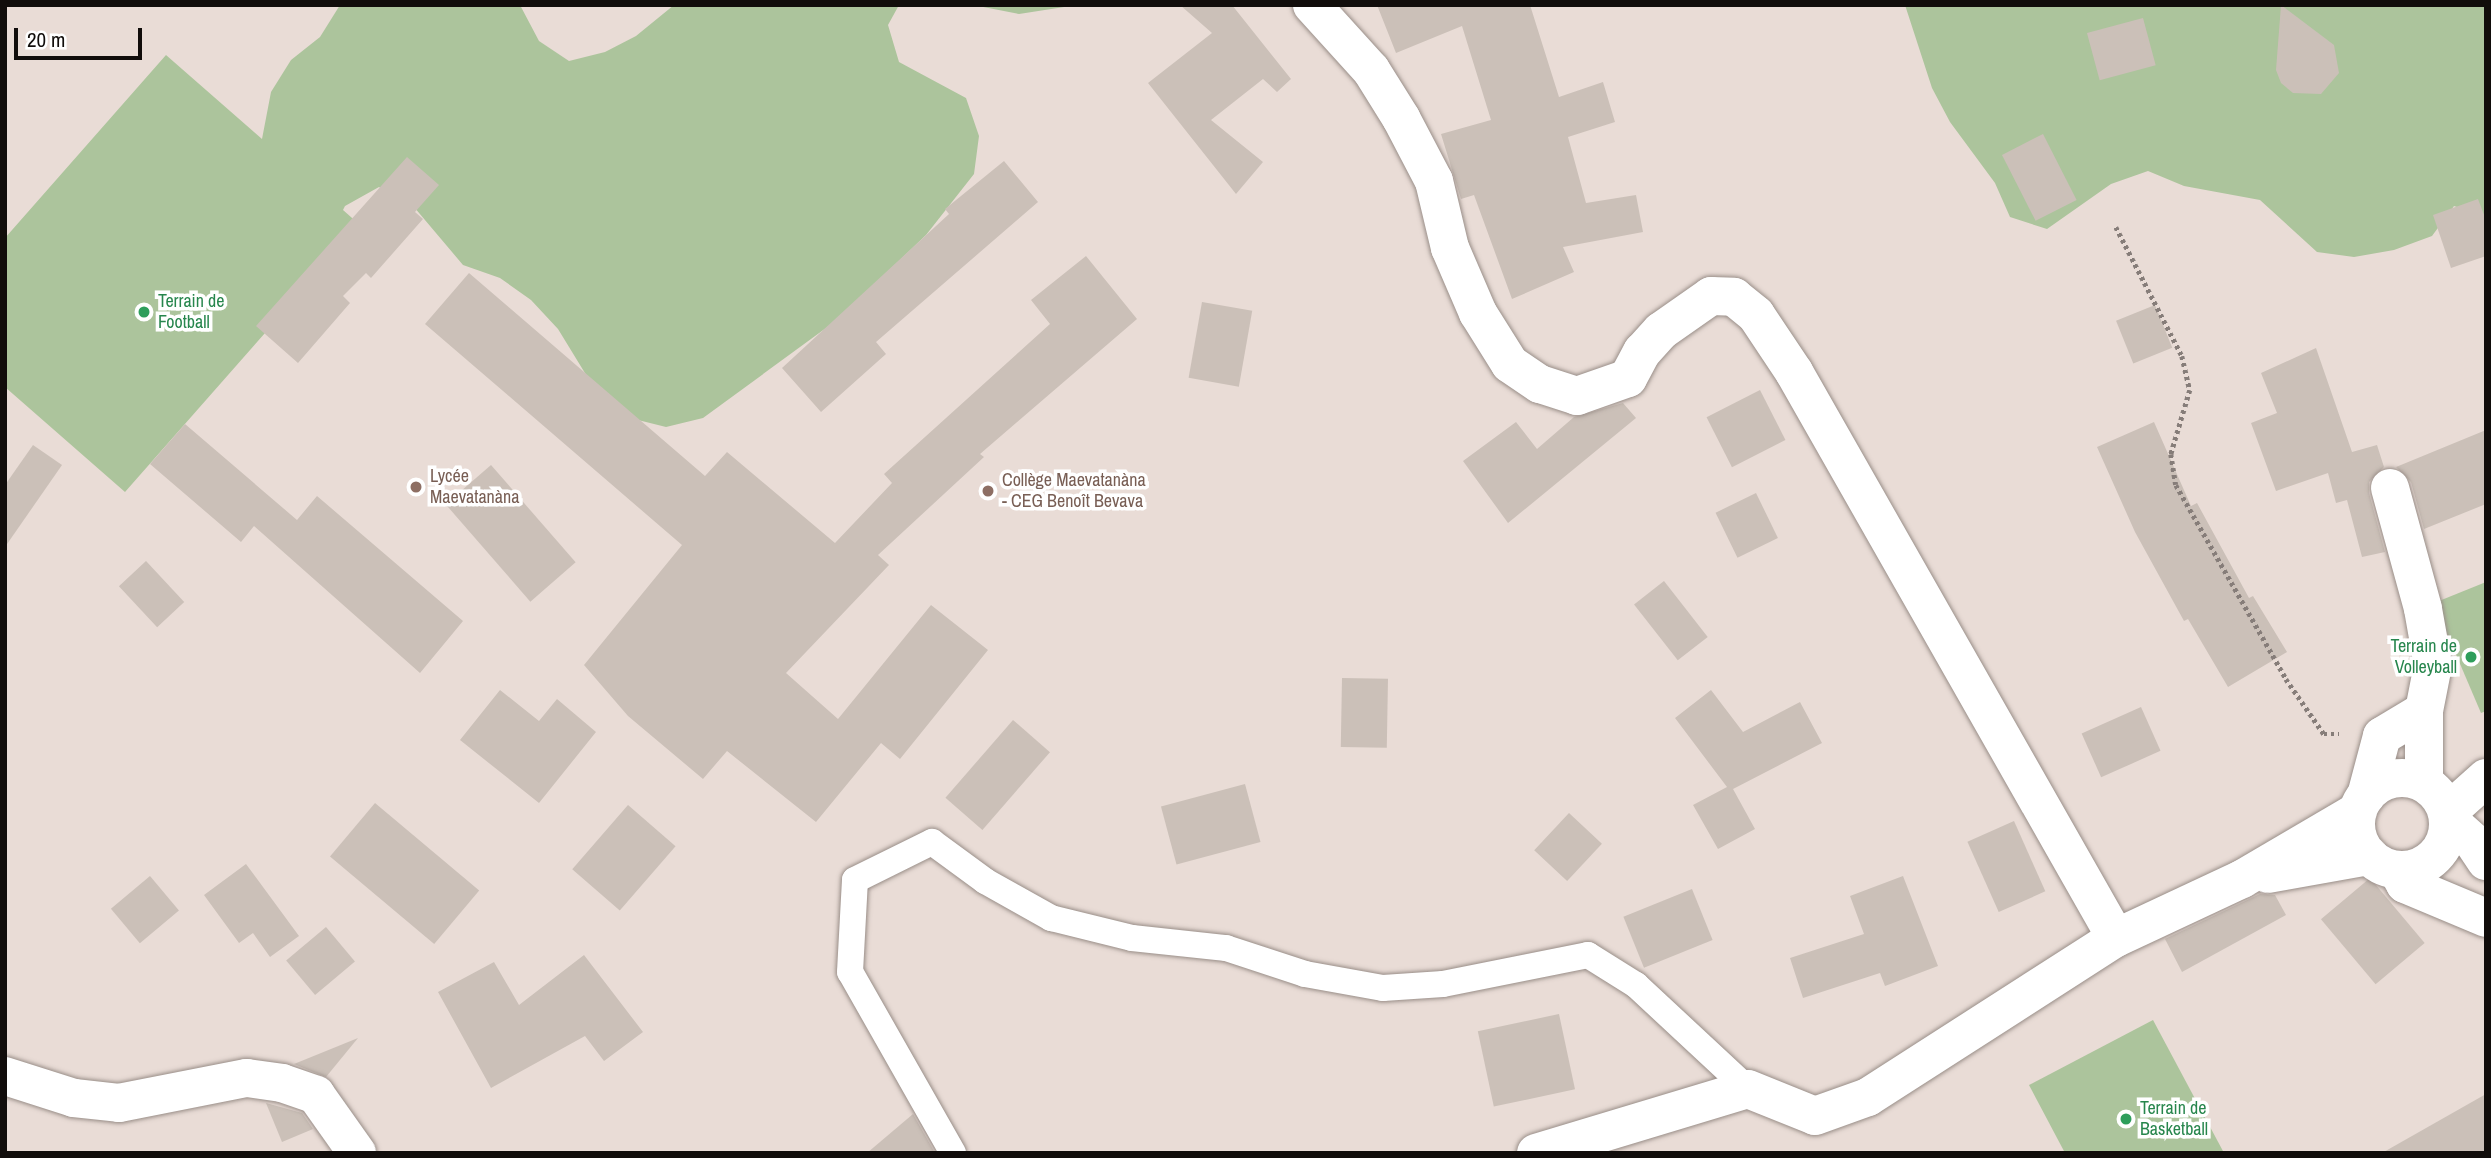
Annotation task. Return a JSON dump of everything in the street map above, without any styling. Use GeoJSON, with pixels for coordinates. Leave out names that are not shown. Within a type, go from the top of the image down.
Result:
{"type":"FeatureCollection","features":[{"type":"Feature","properties":{"kind":"street"},"geometry":{"type":"LineString","coordinates":[[1312,5],[1371,70],[1401,118],[1434,181],[1450,248],[1478,313],[1510,365],[1539,384],[1577,396],[1628,378],[1642,352],[1661,331],[1711,296],[1734,297],[1756,315],[1794,372],[2116,938]]}},
{"type":"Feature","properties":{"kind":"street"},"geometry":{"type":"LineString","coordinates":[[2390,488],[2423,609],[2433,666],[2432,688],[2424,711],[2424,783],[2486,861]]}},
{"type":"Feature","properties":{"kind":"street"},"geometry":{"type":"LineString","coordinates":[[2424,711],[2382,736],[2356,827],[2383,863],[2405,884],[2486,918]]}},
{"type":"Feature","properties":{"kind":"street"},"geometry":{"type":"LineString","coordinates":[[2242,879],[2383,863],[2428,863],[2444,845],[2449,817],[2486,778]]}},
{"type":"Feature","properties":{"kind":"street"},"geometry":{"type":"LineString","coordinates":[[1536,1153],[1748,1089],[1815,1116],[1868,1097],[2116,938],[2242,879],[2362,803],[2392,779],[2424,783]]}},
{"type":"Feature","properties":{"kind":"street"},"geometry":{"type":"LineString","coordinates":[[5,1076],[74,1098],[119,1103],[164,1097],[209,1082],[247,1078],[282,1083],[316,1095],[358,1153]]}},
{"type":"Feature","properties":{"kind":"lane"},"geometry":{"type":"LineString","coordinates":[[954,1153],[850,972],[855,880],[932,842],[985,881],[1051,918],[1132,938],[1226,948],[1305,974],[1383,988],[1443,984],[1588,955],[1636,985],[1748,1089]]}},
{"type":"Feature","properties":{"kind":"path"},"geometry":{"type":"LineString","coordinates":[[2116,227],[2182,356],[2190,390],[2171,454],[2176,485],[2286,679],[2324,734],[2382,736]]}},
{"type":"Feature","properties":{"kind":"green space"},"geometry":{"type":"Polygon","coordinates":[[[340,5],[520,5],[539,41],[569,61],[605,52],[636,36],[674,5],[899,5],[888,25],[899,62],[966,98],[979,136],[974,174],[926,235],[837,320],[703,418],[666,427],[630,418],[599,396],[558,329],[531,300],[500,278],[463,265],[414,207],[379,187],[345,206],[343,210],[360,225],[125,492],[5,387],[5,238],[166,55],[262,139],[271,92],[291,60],[320,37],[340,5]]]}},
{"type":"Feature","properties":{"kind":"green space"},"geometry":{"type":"Polygon","coordinates":[[[973,5],[1077,5],[1019,14],[973,5]]]}},
{"type":"Feature","properties":{"kind":"green space"},"geometry":{"type":"Polygon","coordinates":[[[1905,5],[2486,5],[2486,217],[2454,206],[2432,236],[2394,250],[2354,257],[2317,252],[2260,200],[2184,186],[2148,171],[2111,184],[2047,229],[2010,217],[1995,183],[1950,122],[1932,88],[1905,5]]]}},
{"type":"Feature","properties":{"kind":"green space","name":"Terrain de Volleyball"},"geometry":{"type":"Polygon","coordinates":[[[2486,582],[2486,711],[2481,713],[2434,603],[2486,582]]]}},
{"type":"Feature","properties":{"kind":"green space","name":"Terrain de Basketball"},"geometry":{"type":"Polygon","coordinates":[[[2153,1020],[2224,1153],[2065,1153],[2029,1085],[2153,1020]]]}},
{"type":"Feature","properties":{"kind":"building"},"geometry":{"type":"Polygon","coordinates":[[[1180,5],[1232,5],[1291,79],[1277,92],[1263,79],[1211,120],[1263,162],[1236,194],[1148,83],[1212,33],[1180,5]]]}},
{"type":"Feature","properties":{"kind":"building"},"geometry":{"type":"Polygon","coordinates":[[[1377,5],[1530,5],[1559,97],[1603,82],[1615,122],[1568,137],[1586,203],[1636,195],[1643,232],[1563,247],[1574,272],[1512,299],[1474,195],[1461,199],[1441,134],[1491,120],[1462,26],[1396,53],[1377,5]]]}},
{"type":"Feature","properties":{"kind":"building"},"geometry":{"type":"Polygon","coordinates":[[[2281,5],[2334,45],[2339,73],[2321,94],[2293,93],[2281,83],[2276,70],[2281,5]]]}},
{"type":"Feature","properties":{"kind":"building"},"geometry":{"type":"Polygon","coordinates":[[[2143,18],[2156,65],[2100,80],[2087,33],[2143,18]]]}},
{"type":"Feature","properties":{"kind":"building"},"geometry":{"type":"Polygon","coordinates":[[[2043,134],[2077,200],[2036,221],[2002,155],[2043,134]]]}},
{"type":"Feature","properties":{"kind":"building"},"geometry":{"type":"Polygon","coordinates":[[[407,157],[439,185],[415,212],[423,219],[371,278],[366,273],[343,296],[350,303],[298,363],[256,326],[407,157]]]}},
{"type":"Feature","properties":{"kind":"building"},"geometry":{"type":"Polygon","coordinates":[[[1004,161],[1038,202],[876,342],[886,354],[821,412],[782,368],[949,214],[945,209],[1004,161]]]}},
{"type":"Feature","properties":{"kind":"building"},"geometry":{"type":"Polygon","coordinates":[[[2478,199],[2486,220],[2486,256],[2451,268],[2433,215],[2478,199]]]}},
{"type":"Feature","properties":{"kind":"building"},"geometry":{"type":"Polygon","coordinates":[[[1086,256],[1137,319],[980,454],[984,457],[878,555],[889,565],[786,673],[838,719],[931,605],[988,650],[900,759],[881,743],[816,822],[727,751],[703,779],[628,716],[584,665],[682,545],[425,324],[469,273],[705,476],[727,452],[835,543],[892,483],[884,474],[1050,324],[1031,300],[1086,256]]]}},
{"type":"Feature","properties":{"kind":"building"},"geometry":{"type":"Polygon","coordinates":[[[1202,302],[1252,311],[1239,387],[1189,378],[1202,302]]]}},
{"type":"Feature","properties":{"kind":"building"},"geometry":{"type":"Polygon","coordinates":[[[2155,305],[2172,348],[2133,363],[2116,321],[2155,305]]]}},
{"type":"Feature","properties":{"kind":"building"},"geometry":{"type":"Polygon","coordinates":[[[2316,348],[2352,452],[2377,445],[2384,467],[2369,482],[2369,493],[2385,552],[2362,557],[2347,500],[2336,503],[2328,473],[2276,491],[2251,423],[2277,413],[2261,373],[2316,348]]]}},
{"type":"Feature","properties":{"kind":"building"},"geometry":{"type":"Polygon","coordinates":[[[1760,390],[1785,440],[1732,467],[1707,417],[1760,390]]]}},
{"type":"Feature","properties":{"kind":"building"},"geometry":{"type":"Polygon","coordinates":[[[1623,403],[1636,418],[1508,523],[1463,461],[1516,422],[1537,449],[1574,417],[1623,403]]]}},
{"type":"Feature","properties":{"kind":"building"},"geometry":{"type":"Polygon","coordinates":[[[2154,422],[2191,506],[2197,503],[2249,598],[2253,596],[2287,652],[2228,687],[2188,619],[2184,621],[2135,532],[2097,447],[2154,422]]]}},
{"type":"Feature","properties":{"kind":"building"},"geometry":{"type":"Polygon","coordinates":[[[185,424],[297,520],[317,496],[463,621],[420,673],[254,526],[241,542],[150,464],[185,424]]]}},
{"type":"Feature","properties":{"kind":"building"},"geometry":{"type":"Polygon","coordinates":[[[2486,430],[2486,504],[2424,529],[2411,482],[2396,467],[2486,430]]]}},
{"type":"Feature","properties":{"kind":"building"},"geometry":{"type":"Polygon","coordinates":[[[33,445],[62,465],[5,547],[5,485],[33,445]]]}},
{"type":"Feature","properties":{"kind":"building"},"geometry":{"type":"Polygon","coordinates":[[[491,465],[576,562],[530,602],[446,504],[491,465]]]}},
{"type":"Feature","properties":{"kind":"building"},"geometry":{"type":"Polygon","coordinates":[[[1756,493],[1778,538],[1737,558],[1716,513],[1756,493]]]}},
{"type":"Feature","properties":{"kind":"building"},"geometry":{"type":"Polygon","coordinates":[[[146,561],[184,602],[157,627],[119,586],[146,561]]]}},
{"type":"Feature","properties":{"kind":"building"},"geometry":{"type":"Polygon","coordinates":[[[1664,581],[1708,637],[1678,660],[1634,604],[1664,581]]]}},
{"type":"Feature","properties":{"kind":"building"},"geometry":{"type":"Polygon","coordinates":[[[1342,678],[1388,679],[1387,748],[1341,747],[1342,678]]]}},
{"type":"Feature","properties":{"kind":"building"},"geometry":{"type":"Polygon","coordinates":[[[500,690],[539,721],[557,699],[596,732],[539,803],[460,740],[500,690]]]}},
{"type":"Feature","properties":{"kind":"building"},"geometry":{"type":"Polygon","coordinates":[[[1711,690],[1743,732],[1800,702],[1822,743],[1733,789],[1755,829],[1718,849],[1693,805],[1727,787],[1675,718],[1711,690]]]}},
{"type":"Feature","properties":{"kind":"building"},"geometry":{"type":"Polygon","coordinates":[[[2141,707],[2161,751],[2101,777],[2082,733],[2141,707]]]}},
{"type":"Feature","properties":{"kind":"building"},"geometry":{"type":"Polygon","coordinates":[[[1013,720],[1050,752],[982,830],[945,798],[1013,720]]]}},
{"type":"Feature","properties":{"kind":"building"},"geometry":{"type":"Polygon","coordinates":[[[1245,784],[1261,842],[1176,864],[1161,807],[1245,784]]]}},
{"type":"Feature","properties":{"kind":"building"},"geometry":{"type":"Polygon","coordinates":[[[375,803],[479,890],[434,944],[330,857],[375,803]]]}},
{"type":"Feature","properties":{"kind":"building"},"geometry":{"type":"Polygon","coordinates":[[[628,805],[676,846],[620,910],[572,869],[628,805]]]}},
{"type":"Feature","properties":{"kind":"building"},"geometry":{"type":"Polygon","coordinates":[[[1569,813],[1602,844],[1567,881],[1534,850],[1569,813]]]}},
{"type":"Feature","properties":{"kind":"building"},"geometry":{"type":"Polygon","coordinates":[[[2014,821],[2045,891],[1999,912],[1967,842],[2014,821]]]}},
{"type":"Feature","properties":{"kind":"building"},"geometry":{"type":"Polygon","coordinates":[[[246,864],[299,936],[270,957],[253,933],[239,943],[204,895],[246,864]]]}},
{"type":"Feature","properties":{"kind":"building"},"geometry":{"type":"Polygon","coordinates":[[[150,876],[179,910],[140,943],[111,909],[150,876]]]}},
{"type":"Feature","properties":{"kind":"building"},"geometry":{"type":"Polygon","coordinates":[[[1903,876],[1938,966],[1885,986],[1880,973],[1803,998],[1790,958],[1864,934],[1850,896],[1903,876]]]}},
{"type":"Feature","properties":{"kind":"building"},"geometry":{"type":"Polygon","coordinates":[[[2370,878],[2425,943],[2376,984],[2321,919],[2370,878]]]}},
{"type":"Feature","properties":{"kind":"building"},"geometry":{"type":"Polygon","coordinates":[[[1692,889],[1713,940],[1644,968],[1623,917],[1692,889]]]}},
{"type":"Feature","properties":{"kind":"building"},"geometry":{"type":"Polygon","coordinates":[[[2260,894],[2275,895],[2286,915],[2182,972],[2165,939],[2260,894]]]}},
{"type":"Feature","properties":{"kind":"building"},"geometry":{"type":"Polygon","coordinates":[[[326,927],[355,961],[315,995],[286,960],[326,927]]]}},
{"type":"Feature","properties":{"kind":"building"},"geometry":{"type":"Polygon","coordinates":[[[584,955],[643,1032],[604,1061],[585,1036],[491,1088],[438,992],[494,962],[519,1005],[584,955]]]}},
{"type":"Feature","properties":{"kind":"building"},"geometry":{"type":"Polygon","coordinates":[[[1559,1014],[1575,1089],[1494,1107],[1478,1031],[1559,1014]]]}},
{"type":"Feature","properties":{"kind":"building"},"geometry":{"type":"Polygon","coordinates":[[[358,1038],[326,1077],[294,1064],[358,1038]]]}},
{"type":"Feature","properties":{"kind":"building"},"geometry":{"type":"Polygon","coordinates":[[[2486,1094],[2486,1153],[2382,1153],[2486,1094]]]}},
{"type":"Feature","properties":{"kind":"building"},"geometry":{"type":"Polygon","coordinates":[[[266,1103],[302,1113],[313,1129],[282,1142],[266,1103]]]}},
{"type":"Feature","properties":{"kind":"building"},"geometry":{"type":"Polygon","coordinates":[[[913,1114],[935,1153],[867,1153],[913,1114]]]}},
{"type":"Feature","properties":{"kind":"place","name":"Terrain de Football"},"geometry":{"type":"Point","coordinates":[144,312]}},
{"type":"Feature","properties":{"kind":"place","name":"Lycée Maevatanàna"},"geometry":{"type":"Point","coordinates":[416,487]}},
{"type":"Feature","properties":{"kind":"place","name":"Collège Maevatanàna - CEG Benoît Bevava"},"geometry":{"type":"Point","coordinates":[988,491]}},
{"type":"Feature","properties":{"kind":"place","name":"Terrain de Volleyball"},"geometry":{"type":"Point","coordinates":[2471,657]}},
{"type":"Feature","properties":{"kind":"place","name":"Terrain de Basketball"},"geometry":{"type":"Point","coordinates":[2126,1119]}}]}
